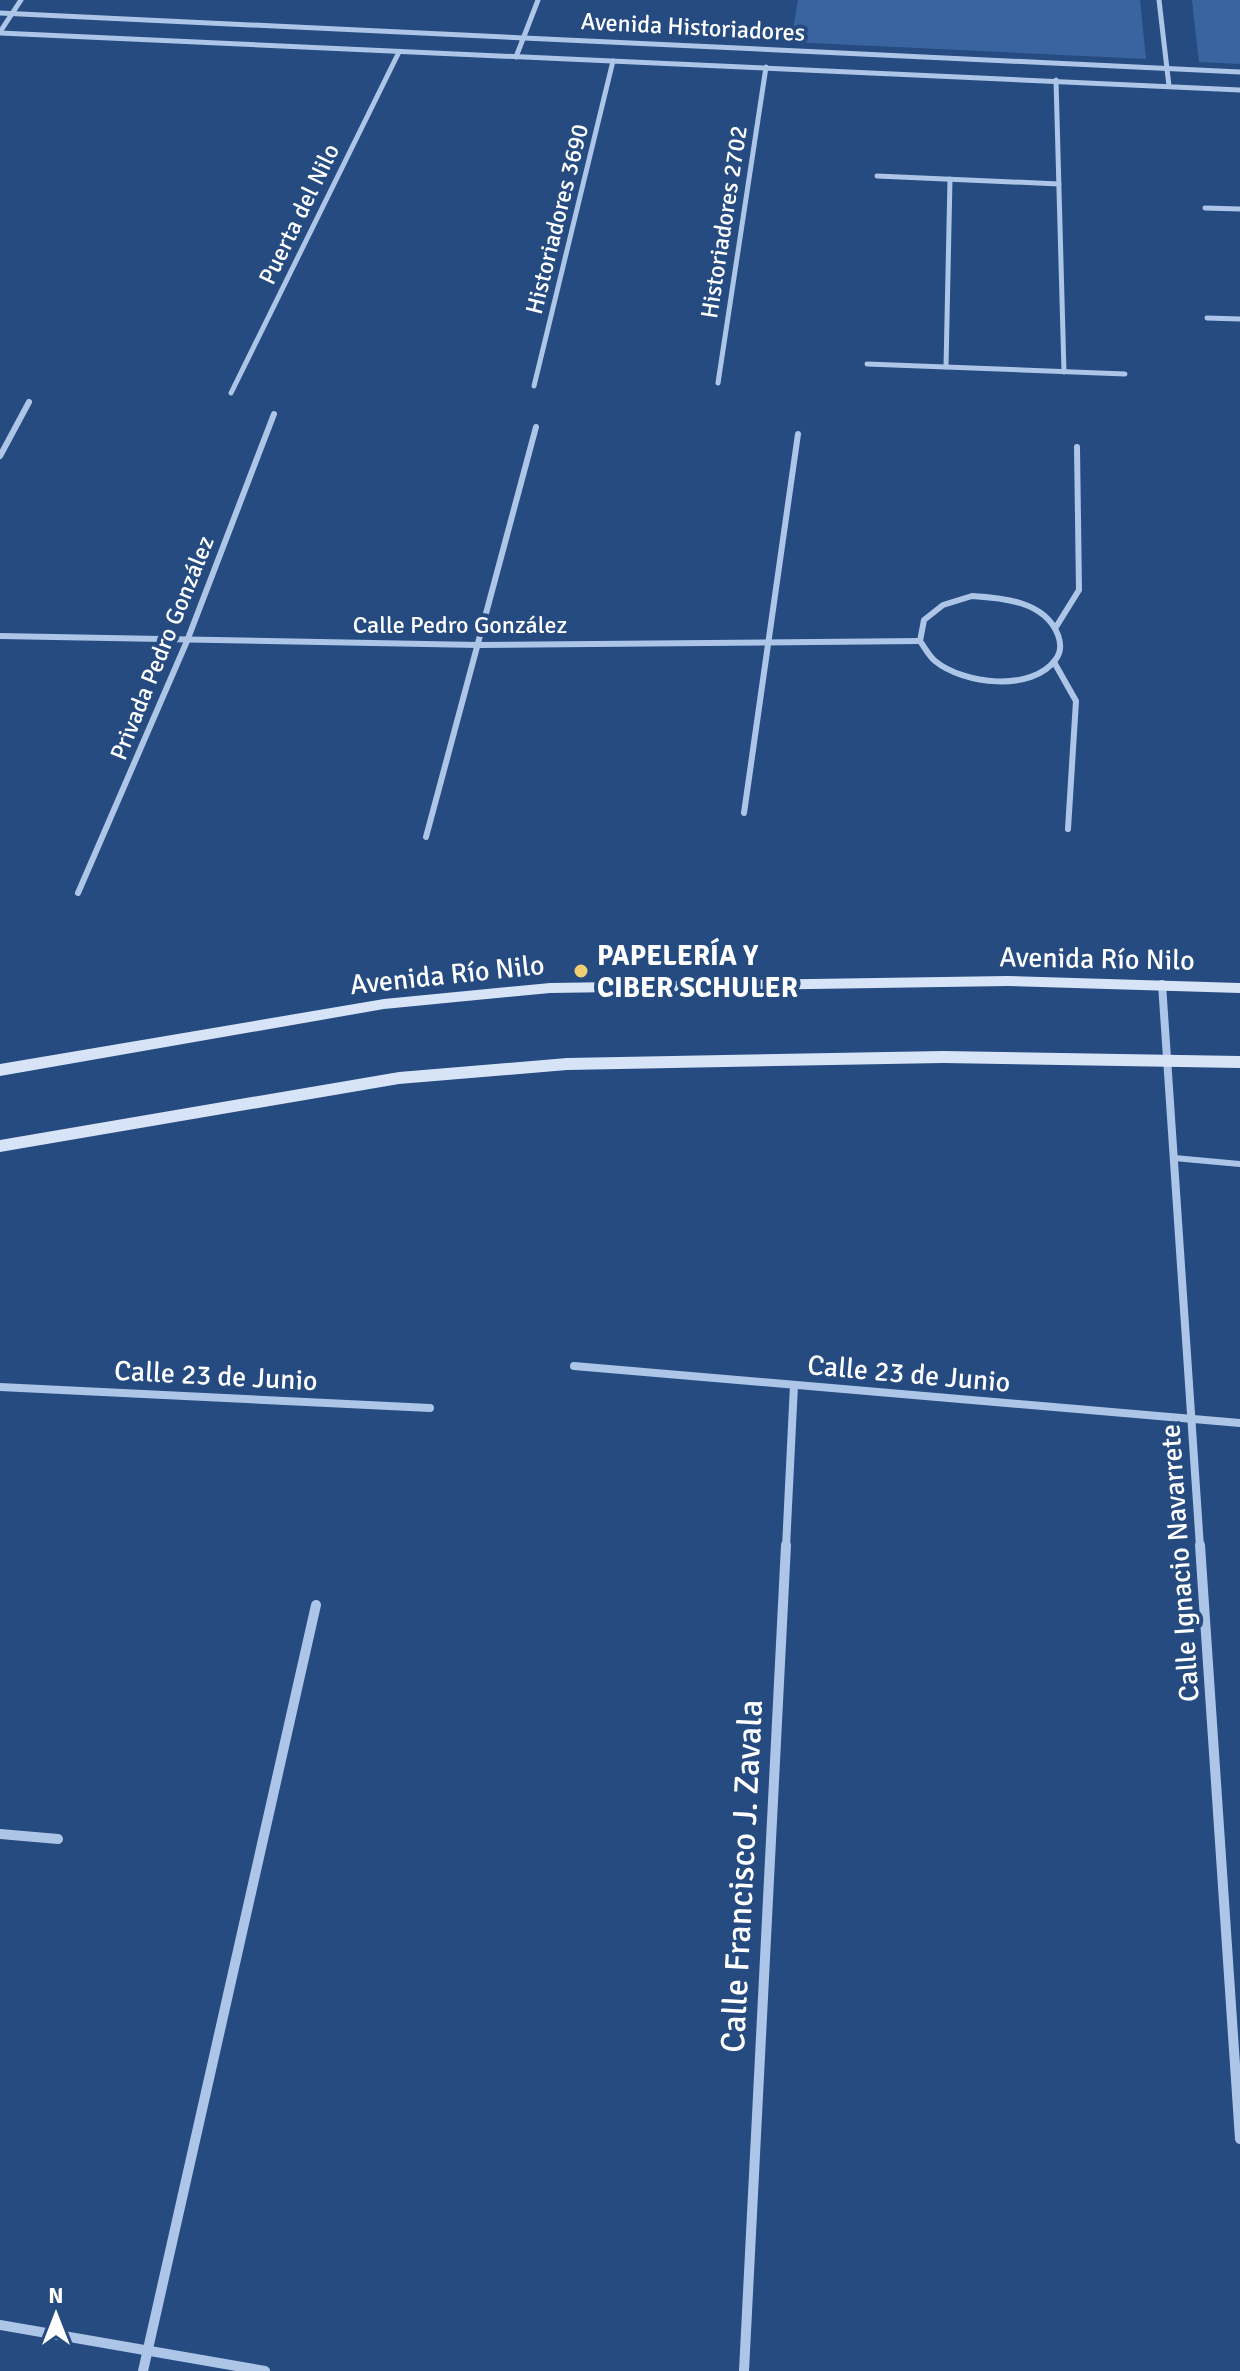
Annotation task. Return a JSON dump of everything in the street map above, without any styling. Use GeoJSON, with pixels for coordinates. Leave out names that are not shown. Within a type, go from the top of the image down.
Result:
{"type":"FeatureCollection","features":[{"type":"Feature","properties":{"kind":"main road","name":"Avenida Río Nilo"},"geometry":{"type":"LineString","coordinates":[[0,1070],[384,1004],[550,988],[1008,981],[1240,988]]}},
{"type":"Feature","properties":{"kind":"main road"},"geometry":{"type":"LineString","coordinates":[[0,1146],[399,1078],[567,1064],[943,1057],[1168,1058],[1240,1062]]}},
{"type":"Feature","properties":{"kind":"street"},"geometry":{"type":"LineString","coordinates":[[0,32],[21,0]]}},
{"type":"Feature","properties":{"kind":"street"},"geometry":{"type":"LineString","coordinates":[[516,57],[538,0]]}},
{"type":"Feature","properties":{"kind":"street"},"geometry":{"type":"LineString","coordinates":[[1159,0],[1169,86]]}},
{"type":"Feature","properties":{"kind":"street","name":"Avenida Historiadores"},"geometry":{"type":"LineString","coordinates":[[0,13],[1240,72]]}},
{"type":"Feature","properties":{"kind":"street","name":"Avenida Historiadores"},"geometry":{"type":"LineString","coordinates":[[0,32],[1240,90]]}},
{"type":"Feature","properties":{"kind":"street","name":"Puerta del Nilo"},"geometry":{"type":"LineString","coordinates":[[231,393],[399,52]]}},
{"type":"Feature","properties":{"kind":"street","name":"Historiadores 3690"},"geometry":{"type":"LineString","coordinates":[[534,386],[613,61]]}},
{"type":"Feature","properties":{"kind":"street","name":"Historiadores 2702"},"geometry":{"type":"LineString","coordinates":[[718,383],[766,67]]}},
{"type":"Feature","properties":{"kind":"street"},"geometry":{"type":"LineString","coordinates":[[1056,80],[1064,372]]}},
{"type":"Feature","properties":{"kind":"street"},"geometry":{"type":"LineString","coordinates":[[877,176],[1059,184]]}},
{"type":"Feature","properties":{"kind":"street"},"geometry":{"type":"LineString","coordinates":[[946,367],[950,179]]}},
{"type":"Feature","properties":{"kind":"street"},"geometry":{"type":"LineString","coordinates":[[1205,208],[1240,209]]}},
{"type":"Feature","properties":{"kind":"street"},"geometry":{"type":"LineString","coordinates":[[1207,318],[1240,319]]}},
{"type":"Feature","properties":{"kind":"street"},"geometry":{"type":"LineString","coordinates":[[867,364],[1125,374]]}},
{"type":"Feature","properties":{"kind":"street"},"geometry":{"type":"LineString","coordinates":[[0,456],[29,402]]}},
{"type":"Feature","properties":{"kind":"street","name":"Privada Pedro González"},"geometry":{"type":"LineString","coordinates":[[78,893],[187,641],[274,414]]}},
{"type":"Feature","properties":{"kind":"street"},"geometry":{"type":"LineString","coordinates":[[426,837],[536,427]]}},
{"type":"Feature","properties":{"kind":"street"},"geometry":{"type":"LineString","coordinates":[[744,813],[798,434]]}},
{"type":"Feature","properties":{"kind":"street"},"geometry":{"type":"LineString","coordinates":[[1056,627],[1079,590],[1077,447]]}},
{"type":"Feature","properties":{"kind":"street"},"geometry":{"type":"LineString","coordinates":[[972,596],[1005,598],[1026,605],[1036,609],[1056,627],[1061,645],[1054,662],[1030,677],[996,682],[962,676],[934,661],[920,641],[924,620],[943,605],[972,596]]}},
{"type":"Feature","properties":{"kind":"street","name":"Calle Pedro González"},"geometry":{"type":"LineString","coordinates":[[0,636],[478,645],[920,641]]}},
{"type":"Feature","properties":{"kind":"street"},"geometry":{"type":"LineString","coordinates":[[1054,662],[1076,701],[1068,829]]}},
{"type":"Feature","properties":{"kind":"street","name":"Calle Ignacio Navarrete"},"geometry":{"type":"LineString","coordinates":[[1162,984],[1240,2139]]}},
{"type":"Feature","properties":{"kind":"street","name":"Calle 23 de Junio"},"geometry":{"type":"LineString","coordinates":[[574,1366],[1240,1423]]}},
{"type":"Feature","properties":{"kind":"street","name":"Calle Francisco J. Zavala"},"geometry":{"type":"LineString","coordinates":[[744,2371],[794,1385]]}},
{"type":"Feature","properties":{"kind":"street","name":"Calle 23 de Junio"},"geometry":{"type":"LineString","coordinates":[[0,1387],[430,1408]]}},
{"type":"Feature","properties":{"kind":"street"},"geometry":{"type":"LineString","coordinates":[[143,2371],[316,1605]]}},
{"type":"Feature","properties":{"kind":"street"},"geometry":{"type":"LineString","coordinates":[[0,1834],[58,1839]]}},
{"type":"Feature","properties":{"kind":"street"},"geometry":{"type":"LineString","coordinates":[[0,2325],[265,2371]]}},
{"type":"Feature","properties":{"kind":"lane"},"geometry":{"type":"LineString","coordinates":[[1174,1158],[1240,1164]]}},
{"type":"Feature","properties":{"kind":"shaded area"},"geometry":{"type":"Polygon","coordinates":[[[798,0],[1140,0],[1146,59],[791,42],[798,0]]]}},
{"type":"Feature","properties":{"kind":"shaded area"},"geometry":{"type":"Polygon","coordinates":[[[1192,0],[1240,0],[1240,64],[1199,62],[1192,0]]]}},
{"type":"Feature","properties":{"kind":"place","name":"PAPELERÍA Y CIBER SCHULER"},"geometry":{"type":"Point","coordinates":[581,971]}}]}
